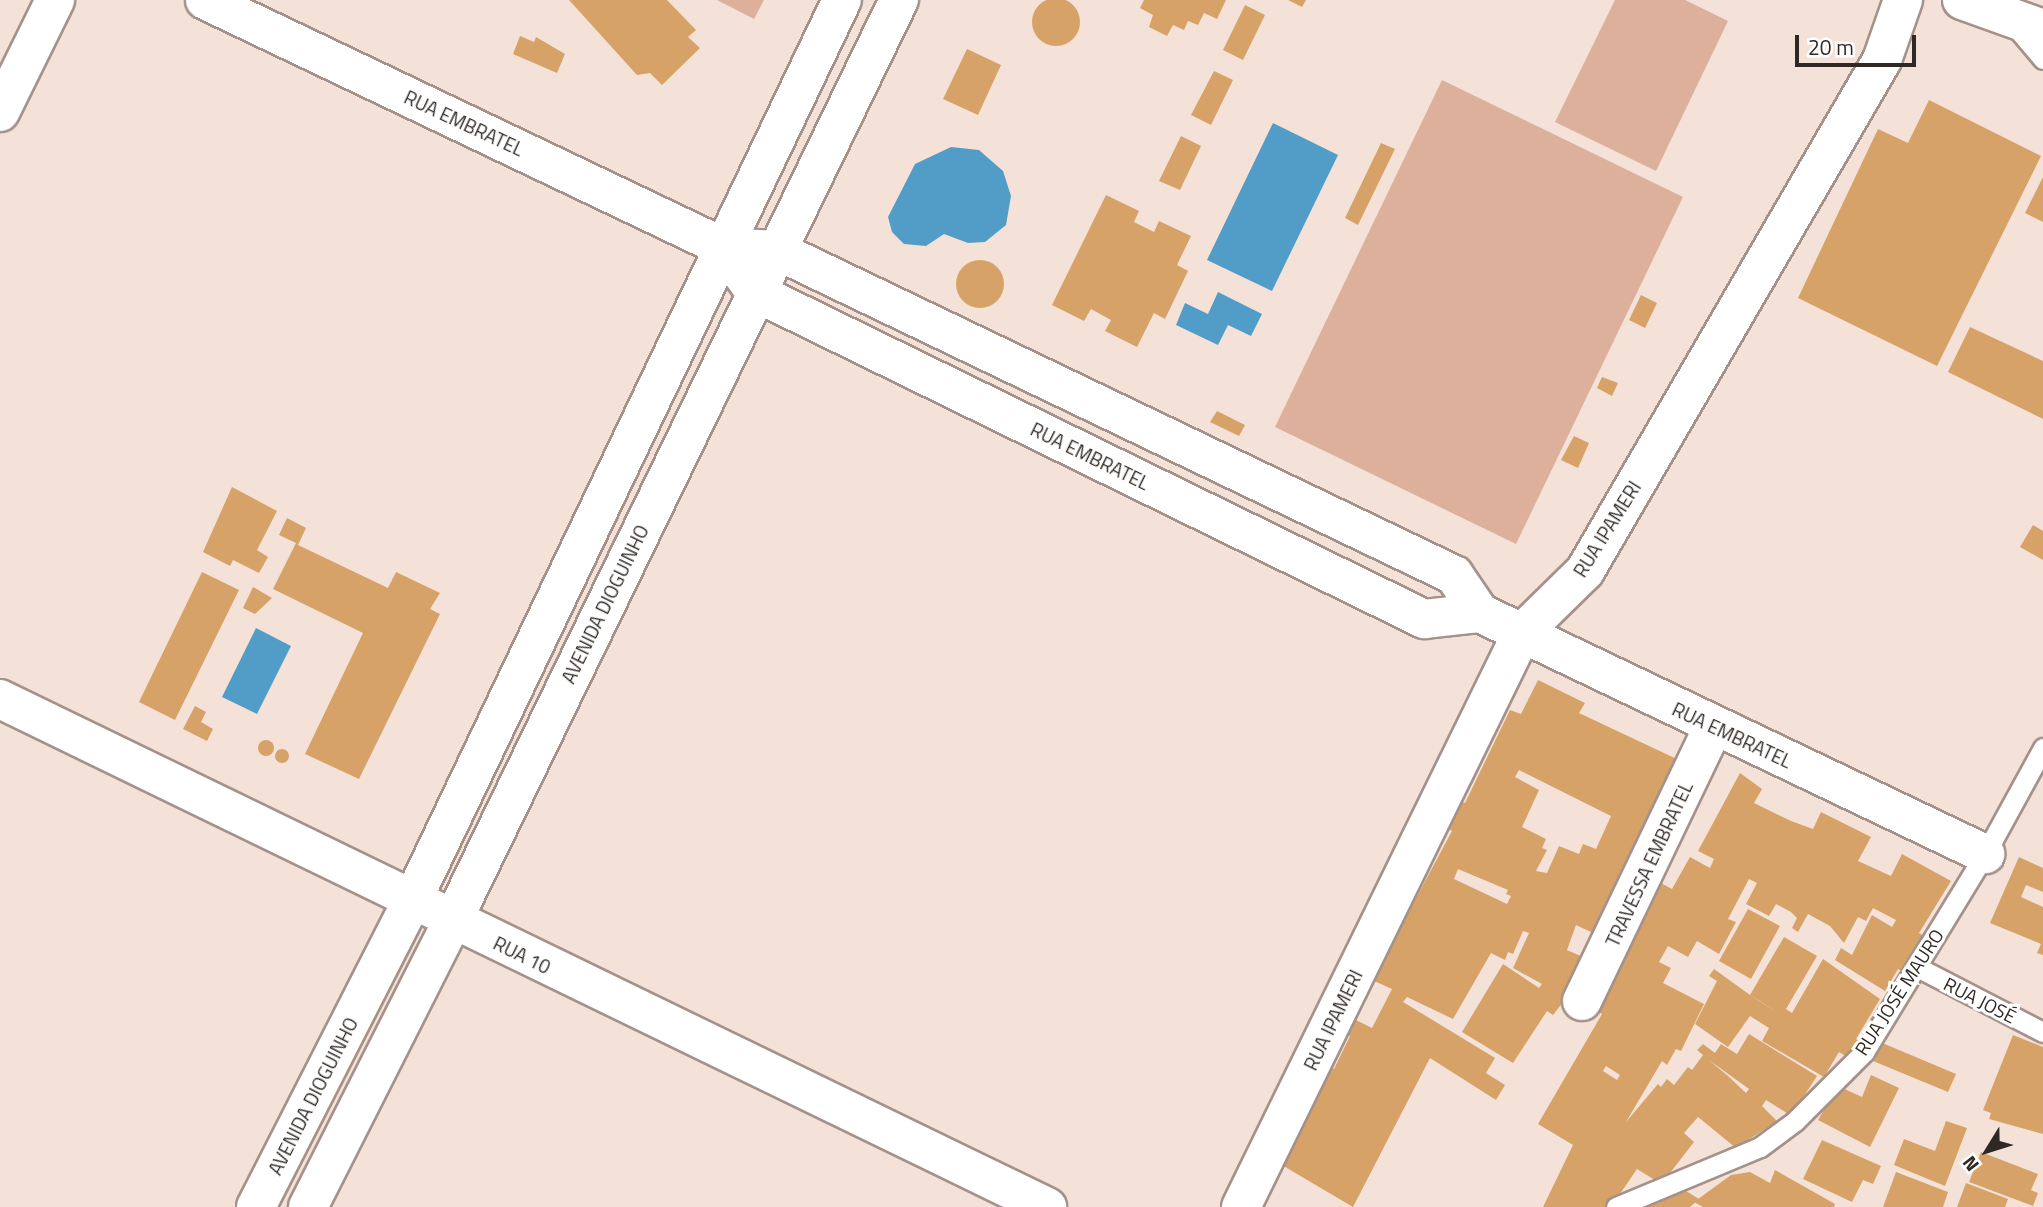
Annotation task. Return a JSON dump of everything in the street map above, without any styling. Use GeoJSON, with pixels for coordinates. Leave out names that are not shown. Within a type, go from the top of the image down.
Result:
{"type":"FeatureCollection","features":[{"type":"Feature","properties":{"kind":"street"},"geometry":{"type":"LineString","coordinates":[[0,112],[55,0]]}},
{"type":"Feature","properties":{"kind":"street","name":"RUA EMBRATEL"},"geometry":{"type":"LineString","coordinates":[[205,0],[723,247],[776,250],[1454,575],[1480,613],[1713,727],[1985,854]]}},
{"type":"Feature","properties":{"kind":"street","name":"AVENIDA DIOGUINHO"},"geometry":{"type":"LineString","coordinates":[[256,1207],[412,901],[842,0]]}},
{"type":"Feature","properties":{"kind":"street","name":"AVENIDA DIOGUINHO"},"geometry":{"type":"LineString","coordinates":[[308,1207],[452,922],[755,292],[899,0]]}},
{"type":"Feature","properties":{"kind":"street","name":"RUA IPAMERI"},"geometry":{"type":"LineString","coordinates":[[1241,1207],[1521,634],[1585,571],[1882,60],[1903,0]]}},
{"type":"Feature","properties":{"kind":"street"},"geometry":{"type":"LineString","coordinates":[[1962,0],[2026,23]]}},
{"type":"Feature","properties":{"kind":"street","name":"RUA EMBRATEL"},"geometry":{"type":"LineString","coordinates":[[723,247],[755,292],[1424,619],[1480,613]]}},
{"type":"Feature","properties":{"kind":"street","name":"RUA 10"},"geometry":{"type":"LineString","coordinates":[[0,699],[452,922],[1047,1207]]}},
{"type":"Feature","properties":{"kind":"street","name":"TRAVESSA EMBRATEL"},"geometry":{"type":"LineString","coordinates":[[1582,1001],[1713,727]]}},
{"type":"Feature","properties":{"kind":"lane"},"geometry":{"type":"LineString","coordinates":[[2026,23],[2043,58]]}},
{"type":"Feature","properties":{"kind":"lane","name":"RUA JOSÉ MAURO"},"geometry":{"type":"LineString","coordinates":[[1616,1207],[1623,1200],[1735,1161],[1795,1121],[1864,1052],[1985,854],[2043,748]]}},
{"type":"Feature","properties":{"kind":"lane","name":"RUA JOSÉ"},"geometry":{"type":"LineString","coordinates":[[1917,967],[2043,1031]]}},
{"type":"Feature","properties":{"kind":"shaded area"},"geometry":{"type":"Polygon","coordinates":[[[717,0],[764,0],[754,19],[717,0]]]}},
{"type":"Feature","properties":{"kind":"shaded area"},"geometry":{"type":"Polygon","coordinates":[[[1615,0],[1685,0],[1728,21],[1656,171],[1555,122],[1615,0]]]}},
{"type":"Feature","properties":{"kind":"shaded area"},"geometry":{"type":"Polygon","coordinates":[[[1442,80],[1683,197],[1516,544],[1275,427],[1442,80]]]}},
{"type":"Feature","properties":{"kind":"water"},"geometry":{"type":"Polygon","coordinates":[[[1273,123],[1338,155],[1272,291],[1207,260],[1273,123]]]}},
{"type":"Feature","properties":{"kind":"water"},"geometry":{"type":"Polygon","coordinates":[[[951,147],[979,150],[1003,171],[1011,196],[1006,225],[985,242],[968,243],[944,234],[926,246],[904,244],[892,232],[888,217],[915,164],[951,147]]]}},
{"type":"Feature","properties":{"kind":"water"},"geometry":{"type":"Polygon","coordinates":[[[1218,292],[1262,314],[1251,336],[1228,325],[1218,345],[1176,325],[1185,303],[1208,314],[1218,292]]]}},
{"type":"Feature","properties":{"kind":"water"},"geometry":{"type":"Polygon","coordinates":[[[256,628],[291,646],[257,714],[222,697],[256,628]]]}},
{"type":"Feature","properties":{"kind":"building"},"geometry":{"type":"Polygon","coordinates":[[[1056,-2],[1065,-1],[1073,5],[1079,13],[1079,31],[1073,39],[1065,45],[1056,46],[1047,45],[1039,39],[1033,31],[1032,22],[1033,13],[1039,5],[1047,-1],[1056,-2]]]}},
{"type":"Feature","properties":{"kind":"building"},"geometry":{"type":"Polygon","coordinates":[[[569,0],[667,0],[696,30],[688,37],[700,48],[662,85],[650,73],[637,75],[569,0]]]}},
{"type":"Feature","properties":{"kind":"building"},"geometry":{"type":"Polygon","coordinates":[[[1144,0],[1226,0],[1217,19],[1204,13],[1198,25],[1188,21],[1184,30],[1173,25],[1167,36],[1149,27],[1153,15],[1140,8],[1144,0]]]}},
{"type":"Feature","properties":{"kind":"building"},"geometry":{"type":"Polygon","coordinates":[[[1288,0],[1306,0],[1302,7],[1288,0]]]}},
{"type":"Feature","properties":{"kind":"building"},"geometry":{"type":"Polygon","coordinates":[[[1245,5],[1265,15],[1243,60],[1223,50],[1245,5]]]}},
{"type":"Feature","properties":{"kind":"building"},"geometry":{"type":"Polygon","coordinates":[[[520,36],[534,42],[536,37],[565,54],[557,73],[513,54],[520,36]]]}},
{"type":"Feature","properties":{"kind":"building"},"geometry":{"type":"Polygon","coordinates":[[[967,49],[1001,65],[978,115],[943,99],[967,49]]]}},
{"type":"Feature","properties":{"kind":"building"},"geometry":{"type":"Polygon","coordinates":[[[1214,71],[1233,80],[1211,125],[1191,115],[1214,71]]]}},
{"type":"Feature","properties":{"kind":"building"},"geometry":{"type":"Polygon","coordinates":[[[1929,100],[2041,156],[1937,366],[1798,298],[1878,129],[1908,143],[1929,100]]]}},
{"type":"Feature","properties":{"kind":"building"},"geometry":{"type":"Polygon","coordinates":[[[1181,136],[1201,146],[1180,190],[1159,181],[1181,136]]]}},
{"type":"Feature","properties":{"kind":"building"},"geometry":{"type":"Polygon","coordinates":[[[1381,143],[1395,149],[1358,225],[1345,218],[1381,143]]]}},
{"type":"Feature","properties":{"kind":"building"},"geometry":{"type":"Polygon","coordinates":[[[2043,177],[2043,222],[2025,213],[2043,177]]]}},
{"type":"Feature","properties":{"kind":"building"},"geometry":{"type":"Polygon","coordinates":[[[1106,195],[1139,211],[1134,222],[1154,232],[1159,221],[1191,236],[1177,265],[1188,271],[1165,319],[1154,313],[1137,347],[1105,331],[1111,320],[1091,309],[1084,321],[1052,305],[1106,195]]]}},
{"type":"Feature","properties":{"kind":"building"},"geometry":{"type":"Polygon","coordinates":[[[980,260],[997,267],[1004,284],[997,301],[980,308],[963,301],[956,284],[963,267],[980,260]]]}},
{"type":"Feature","properties":{"kind":"building"},"geometry":{"type":"Polygon","coordinates":[[[1641,295],[1657,303],[1645,328],[1629,320],[1641,295]]]}},
{"type":"Feature","properties":{"kind":"building"},"geometry":{"type":"Polygon","coordinates":[[[1970,327],[2043,361],[2043,419],[1948,372],[1970,327]]]}},
{"type":"Feature","properties":{"kind":"building"},"geometry":{"type":"Polygon","coordinates":[[[1602,377],[1618,383],[1612,396],[1597,388],[1602,377]]]}},
{"type":"Feature","properties":{"kind":"building"},"geometry":{"type":"Polygon","coordinates":[[[1217,411],[1245,425],[1239,436],[1210,422],[1217,411]]]}},
{"type":"Feature","properties":{"kind":"building"},"geometry":{"type":"Polygon","coordinates":[[[1574,436],[1589,443],[1578,468],[1561,460],[1574,436]]]}},
{"type":"Feature","properties":{"kind":"building"},"geometry":{"type":"Polygon","coordinates":[[[232,487],[277,511],[257,550],[268,557],[259,573],[233,560],[230,566],[203,552],[232,487]]]}},
{"type":"Feature","properties":{"kind":"building"},"geometry":{"type":"Polygon","coordinates":[[[287,518],[306,528],[298,545],[388,588],[396,572],[440,593],[430,609],[440,614],[359,779],[305,754],[363,633],[273,589],[296,543],[279,535],[287,518]]]}},
{"type":"Feature","properties":{"kind":"building"},"geometry":{"type":"Polygon","coordinates":[[[2033,525],[2043,531],[2043,560],[2020,547],[2033,525]]]}},
{"type":"Feature","properties":{"kind":"building"},"geometry":{"type":"Polygon","coordinates":[[[202,572],[239,590],[175,720],[139,702],[202,572]]]}},
{"type":"Feature","properties":{"kind":"building"},"geometry":{"type":"Polygon","coordinates":[[[253,587],[272,598],[255,614],[243,608],[253,587]]]}},
{"type":"Feature","properties":{"kind":"building"},"geometry":{"type":"Polygon","coordinates":[[[1538,680],[1585,703],[1579,713],[1683,762],[1608,940],[1576,925],[1567,950],[1594,962],[1553,1015],[1547,1011],[1513,1063],[1462,1032],[1503,964],[1539,988],[1542,984],[1513,968],[1529,933],[1523,931],[1513,954],[1508,952],[1505,960],[1491,953],[1453,1019],[1407,997],[1403,1002],[1495,1058],[1486,1073],[1505,1085],[1496,1100],[1430,1058],[1353,1207],[1275,1161],[1327,1065],[1334,1069],[1350,1036],[1342,1032],[1350,1017],[1372,1028],[1392,989],[1372,980],[1452,831],[1448,828],[1460,801],[1465,803],[1510,710],[1521,714],[1538,680]],[[1519,770],[1515,777],[1539,790],[1522,827],[1546,839],[1542,848],[1547,850],[1536,871],[1547,873],[1559,846],[1579,854],[1583,844],[1596,849],[1611,816],[1519,770]],[[1458,869],[1454,879],[1507,904],[1511,896],[1506,894],[1508,890],[1458,869]]]}},
{"type":"Feature","properties":{"kind":"building"},"geometry":{"type":"Polygon","coordinates":[[[195,706],[206,712],[201,722],[213,729],[207,741],[183,729],[195,706]]]}},
{"type":"Feature","properties":{"kind":"building"},"geometry":{"type":"Polygon","coordinates":[[[266,740],[274,748],[266,756],[258,748],[266,740]]]}},
{"type":"Feature","properties":{"kind":"building"},"geometry":{"type":"Polygon","coordinates":[[[279,749],[285,749],[289,756],[285,763],[279,763],[275,759],[275,753],[279,749]]]}},
{"type":"Feature","properties":{"kind":"building"},"geometry":{"type":"Polygon","coordinates":[[[1740,773],[1762,789],[1754,803],[1813,829],[1821,812],[1871,837],[1858,861],[1891,876],[1902,854],[1951,881],[1919,933],[1924,936],[1903,972],[1898,969],[1885,991],[1835,960],[1841,948],[1852,955],[1872,915],[1892,927],[1896,920],[1873,908],[1866,921],[1858,917],[1844,943],[1830,926],[1808,914],[1798,932],[1792,928],[1797,918],[1791,912],[1776,904],[1769,916],[1746,904],[1757,883],[1749,879],[1728,919],[1736,922],[1719,954],[1697,941],[1688,957],[1668,946],[1659,962],[1671,968],[1663,983],[1704,1004],[1681,1051],[1676,1049],[1667,1065],[1662,1061],[1626,1122],[1658,1084],[1661,1087],[1667,1079],[1674,1085],[1688,1067],[1692,1070],[1703,1055],[1697,1050],[1703,1044],[1715,1053],[1721,1044],[1737,1054],[1749,1034],[1817,1076],[1790,1115],[1766,1100],[1762,1106],[1777,1121],[1736,1148],[1698,1117],[1684,1133],[1694,1142],[1670,1173],[1679,1179],[1663,1185],[1637,1169],[1611,1207],[1543,1207],[1573,1145],[1538,1124],[1602,1014],[1591,1007],[1659,882],[1672,889],[1690,857],[1710,868],[1714,859],[1698,851],[1740,773]],[[1709,1060],[1728,1076],[1746,1093],[1749,1089],[1709,1060]],[[1606,1066],[1603,1071],[1617,1080],[1620,1075],[1606,1066]]]}},
{"type":"Feature","properties":{"kind":"building"},"geometry":{"type":"Polygon","coordinates":[[[2019,857],[2043,868],[2043,892],[2026,885],[2021,897],[2043,907],[2043,955],[2037,953],[2041,944],[1990,923],[2019,857]]]}},
{"type":"Feature","properties":{"kind":"building"},"geometry":{"type":"Polygon","coordinates":[[[1748,909],[1780,926],[1751,979],[1719,961],[1748,909]]]}},
{"type":"Feature","properties":{"kind":"building"},"geometry":{"type":"Polygon","coordinates":[[[1784,937],[1817,956],[1786,1009],[1792,1013],[1823,959],[1880,999],[1856,1039],[1860,1042],[1850,1059],[1839,1052],[1824,1077],[1762,1041],[1769,1028],[1750,1016],[1728,1047],[1695,1024],[1717,981],[1709,976],[1714,969],[1750,995],[1784,937]]]}},
{"type":"Feature","properties":{"kind":"building"},"geometry":{"type":"Polygon","coordinates":[[[2013,1035],[2043,1047],[2043,1134],[1989,1119],[1991,1113],[1983,1110],[2013,1035]]]}},
{"type":"Feature","properties":{"kind":"building"},"geometry":{"type":"Polygon","coordinates":[[[1880,1042],[1956,1074],[1948,1092],[1873,1061],[1880,1042]]]}},
{"type":"Feature","properties":{"kind":"building"},"geometry":{"type":"Polygon","coordinates":[[[1871,1075],[1899,1088],[1870,1147],[1818,1120],[1838,1086],[1862,1097],[1871,1075]]]}},
{"type":"Feature","properties":{"kind":"building"},"geometry":{"type":"Polygon","coordinates":[[[1946,1121],[1967,1128],[1945,1186],[1894,1165],[1904,1139],[1935,1151],[1946,1121]]]}},
{"type":"Feature","properties":{"kind":"building"},"geometry":{"type":"Polygon","coordinates":[[[1822,1140],[1881,1166],[1873,1184],[1863,1180],[1852,1202],[1803,1179],[1822,1140]]]}},
{"type":"Feature","properties":{"kind":"building"},"geometry":{"type":"Polygon","coordinates":[[[1981,1152],[2038,1174],[2031,1190],[2038,1193],[2033,1206],[1969,1182],[1981,1152]]]}},
{"type":"Feature","properties":{"kind":"building"},"geometry":{"type":"Polygon","coordinates":[[[1775,1170],[1835,1204],[1834,1207],[1703,1207],[1694,1202],[1731,1175],[1750,1172],[1770,1183],[1775,1170]]]}},
{"type":"Feature","properties":{"kind":"building"},"geometry":{"type":"Polygon","coordinates":[[[1896,1172],[1948,1192],[1943,1207],[1883,1207],[1896,1172]]]}},
{"type":"Feature","properties":{"kind":"building"},"geometry":{"type":"Polygon","coordinates":[[[1673,1183],[1699,1199],[1690,1207],[1637,1207],[1673,1183]]]}},
{"type":"Feature","properties":{"kind":"building"},"geometry":{"type":"Polygon","coordinates":[[[1966,1183],[2008,1199],[2005,1207],[1957,1207],[1966,1183]]]}}]}
